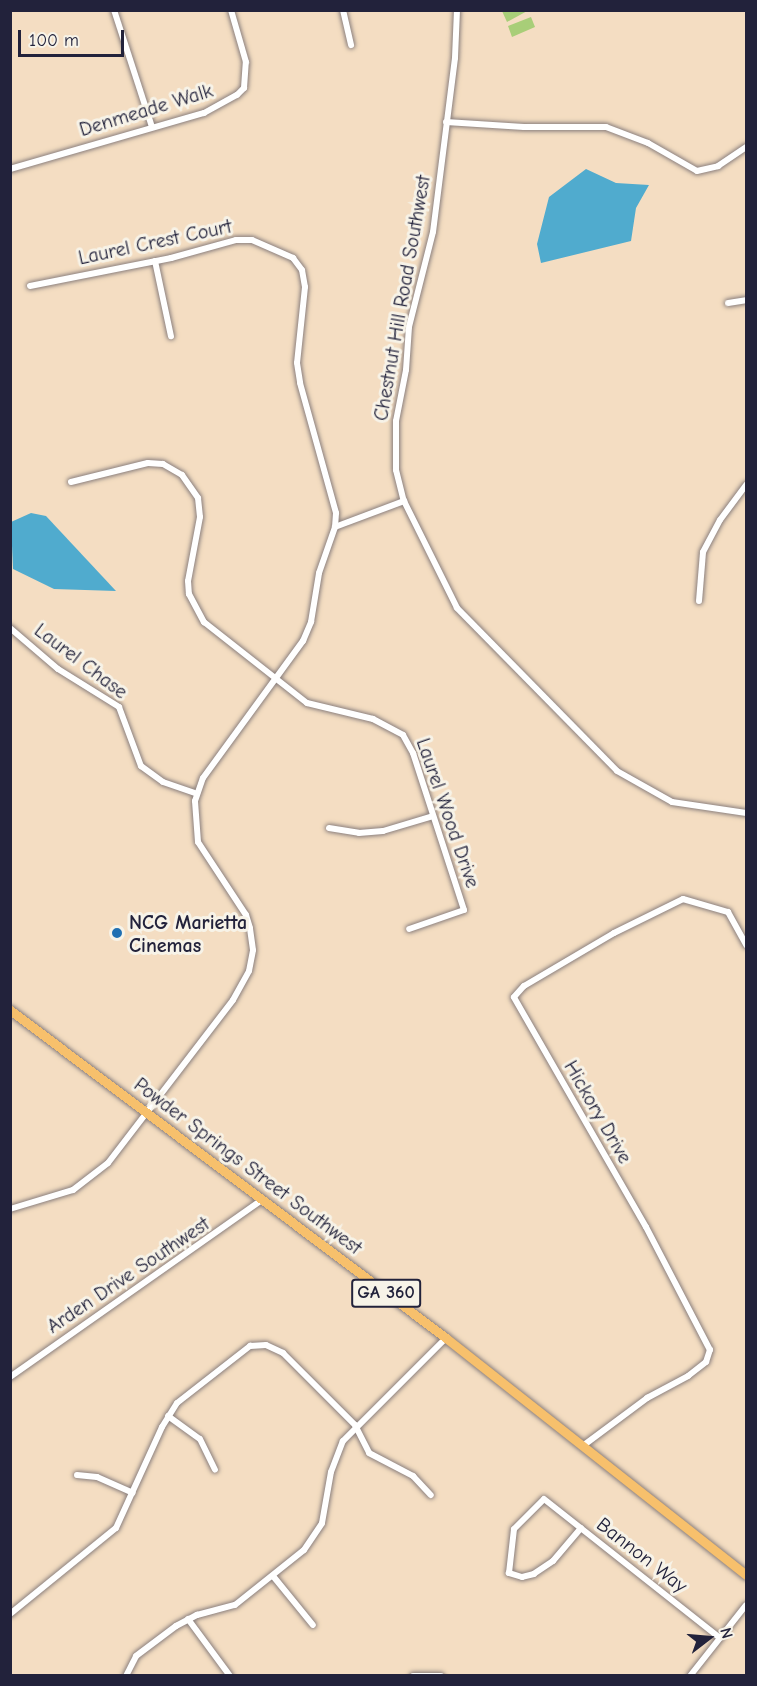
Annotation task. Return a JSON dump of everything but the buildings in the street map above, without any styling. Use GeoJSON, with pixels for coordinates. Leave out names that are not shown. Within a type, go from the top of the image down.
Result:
{"type":"FeatureCollection","features":[{"type":"Feature","properties":{"kind":"main road","name":"Powder Springs Street Southwest"},"geometry":{"type":"LineString","coordinates":[[10,1010],[446,1338],[747,1575]]}},
{"type":"Feature","properties":{"kind":"street"},"geometry":{"type":"LineString","coordinates":[[114,10],[152,127]]}},
{"type":"Feature","properties":{"kind":"street","name":"Denmeade Walk"},"geometry":{"type":"LineString","coordinates":[[10,169],[204,113],[244,88],[246,62],[231,10]]}},
{"type":"Feature","properties":{"kind":"street"},"geometry":{"type":"LineString","coordinates":[[343,10],[351,45]]}},
{"type":"Feature","properties":{"kind":"street","name":"Chestnut Hill Road Southwest"},"geometry":{"type":"LineString","coordinates":[[457,10],[455,58],[433,232],[409,327],[406,370],[396,421],[396,470],[404,501],[458,608],[617,771],[672,802],[747,813]]}},
{"type":"Feature","properties":{"kind":"street"},"geometry":{"type":"LineString","coordinates":[[446,122],[524,127],[606,127],[648,143],[697,171],[718,166],[747,147]]}},
{"type":"Feature","properties":{"kind":"street","name":"Laurel Crest Court"},"geometry":{"type":"LineString","coordinates":[[30,286],[155,261],[236,240],[252,240],[292,258],[302,270],[306,287],[297,363],[336,513],[335,527]]}},
{"type":"Feature","properties":{"kind":"street"},"geometry":{"type":"LineString","coordinates":[[155,261],[171,336]]}},
{"type":"Feature","properties":{"kind":"street"},"geometry":{"type":"LineString","coordinates":[[728,303],[747,300]]}},
{"type":"Feature","properties":{"kind":"street","name":"Laurel Wood Drive"},"geometry":{"type":"LineString","coordinates":[[71,482],[148,463],[163,464],[182,475],[198,498],[200,517],[188,581],[196,609],[222,638],[307,703],[373,718],[403,735],[465,910],[409,929]]}},
{"type":"Feature","properties":{"kind":"street"},"geometry":{"type":"LineString","coordinates":[[699,601],[704,552],[720,520],[747,485]]}},
{"type":"Feature","properties":{"kind":"street"},"geometry":{"type":"LineString","coordinates":[[10,1209],[60,1196],[81,1186],[116,1155],[233,1000],[249,971],[252,950],[246,915],[198,842],[194,822],[197,794],[203,778],[277,681],[311,622],[319,573],[335,527],[404,501]]}},
{"type":"Feature","properties":{"kind":"street","name":"Laurel Chase"},"geometry":{"type":"LineString","coordinates":[[10,628],[58,669],[119,707],[141,766],[163,782],[197,794]]}},
{"type":"Feature","properties":{"kind":"street"},"geometry":{"type":"LineString","coordinates":[[329,828],[359,833],[383,831],[433,816]]}},
{"type":"Feature","properties":{"kind":"street","name":"Hickory Drive"},"geometry":{"type":"LineString","coordinates":[[584,1445],[647,1398],[688,1376],[706,1362],[710,1350],[646,1227],[514,997],[524,986],[614,933],[683,899],[728,912],[747,945]]}},
{"type":"Feature","properties":{"kind":"street","name":"Arden Drive Southwest"},"geometry":{"type":"LineString","coordinates":[[10,1377],[247,1214],[263,1199]]}},
{"type":"Feature","properties":{"kind":"street"},"geometry":{"type":"LineString","coordinates":[[126,1676],[136,1656],[188,1619],[230,1607],[304,1550],[319,1532],[334,1461],[355,1425],[446,1338]]}},
{"type":"Feature","properties":{"kind":"street"},"geometry":{"type":"LineString","coordinates":[[10,1614],[108,1537],[122,1519],[168,1416],[184,1397],[240,1350],[258,1344],[283,1353],[355,1425],[369,1453],[413,1476],[431,1495]]}},
{"type":"Feature","properties":{"kind":"street"},"geometry":{"type":"LineString","coordinates":[[168,1416],[200,1439],[215,1470]]}},
{"type":"Feature","properties":{"kind":"street"},"geometry":{"type":"LineString","coordinates":[[77,1475],[97,1477],[133,1493]]}},
{"type":"Feature","properties":{"kind":"street","name":"Bannon Way"},"geometry":{"type":"LineString","coordinates":[[581,1528],[553,1562],[534,1574],[522,1577],[509,1574],[514,1529],[544,1499],[581,1528],[720,1638]]}},
{"type":"Feature","properties":{"kind":"street"},"geometry":{"type":"LineString","coordinates":[[273,1576],[313,1625]]}},
{"type":"Feature","properties":{"kind":"street"},"geometry":{"type":"LineString","coordinates":[[690,1676],[747,1605]]}},
{"type":"Feature","properties":{"kind":"street"},"geometry":{"type":"LineString","coordinates":[[188,1619],[230,1676]]}},
{"type":"Feature","properties":{"kind":"street"},"geometry":{"type":"LineString","coordinates":[[413,1676],[441,1676]]}},
{"type":"Feature","properties":{"kind":"green space"},"geometry":{"type":"Polygon","coordinates":[[[505,10],[529,10],[507,22],[502,11],[505,10]]]}},
{"type":"Feature","properties":{"kind":"green space"},"geometry":{"type":"Polygon","coordinates":[[[531,17],[535,27],[512,37],[508,26],[531,17]]]}},
{"type":"Feature","properties":{"kind":"water"},"geometry":{"type":"Polygon","coordinates":[[[586,169],[616,183],[649,185],[636,208],[631,241],[541,263],[537,244],[549,197],[586,169]]]}},
{"type":"Feature","properties":{"kind":"water"},"geometry":{"type":"Polygon","coordinates":[[[31,513],[46,516],[116,591],[54,589],[13,569],[11,522],[31,513]]]}},
{"type":"Feature","properties":{"kind":"place","name":"NCG Marietta Cinemas"},"geometry":{"type":"Point","coordinates":[117,933]}}]}
